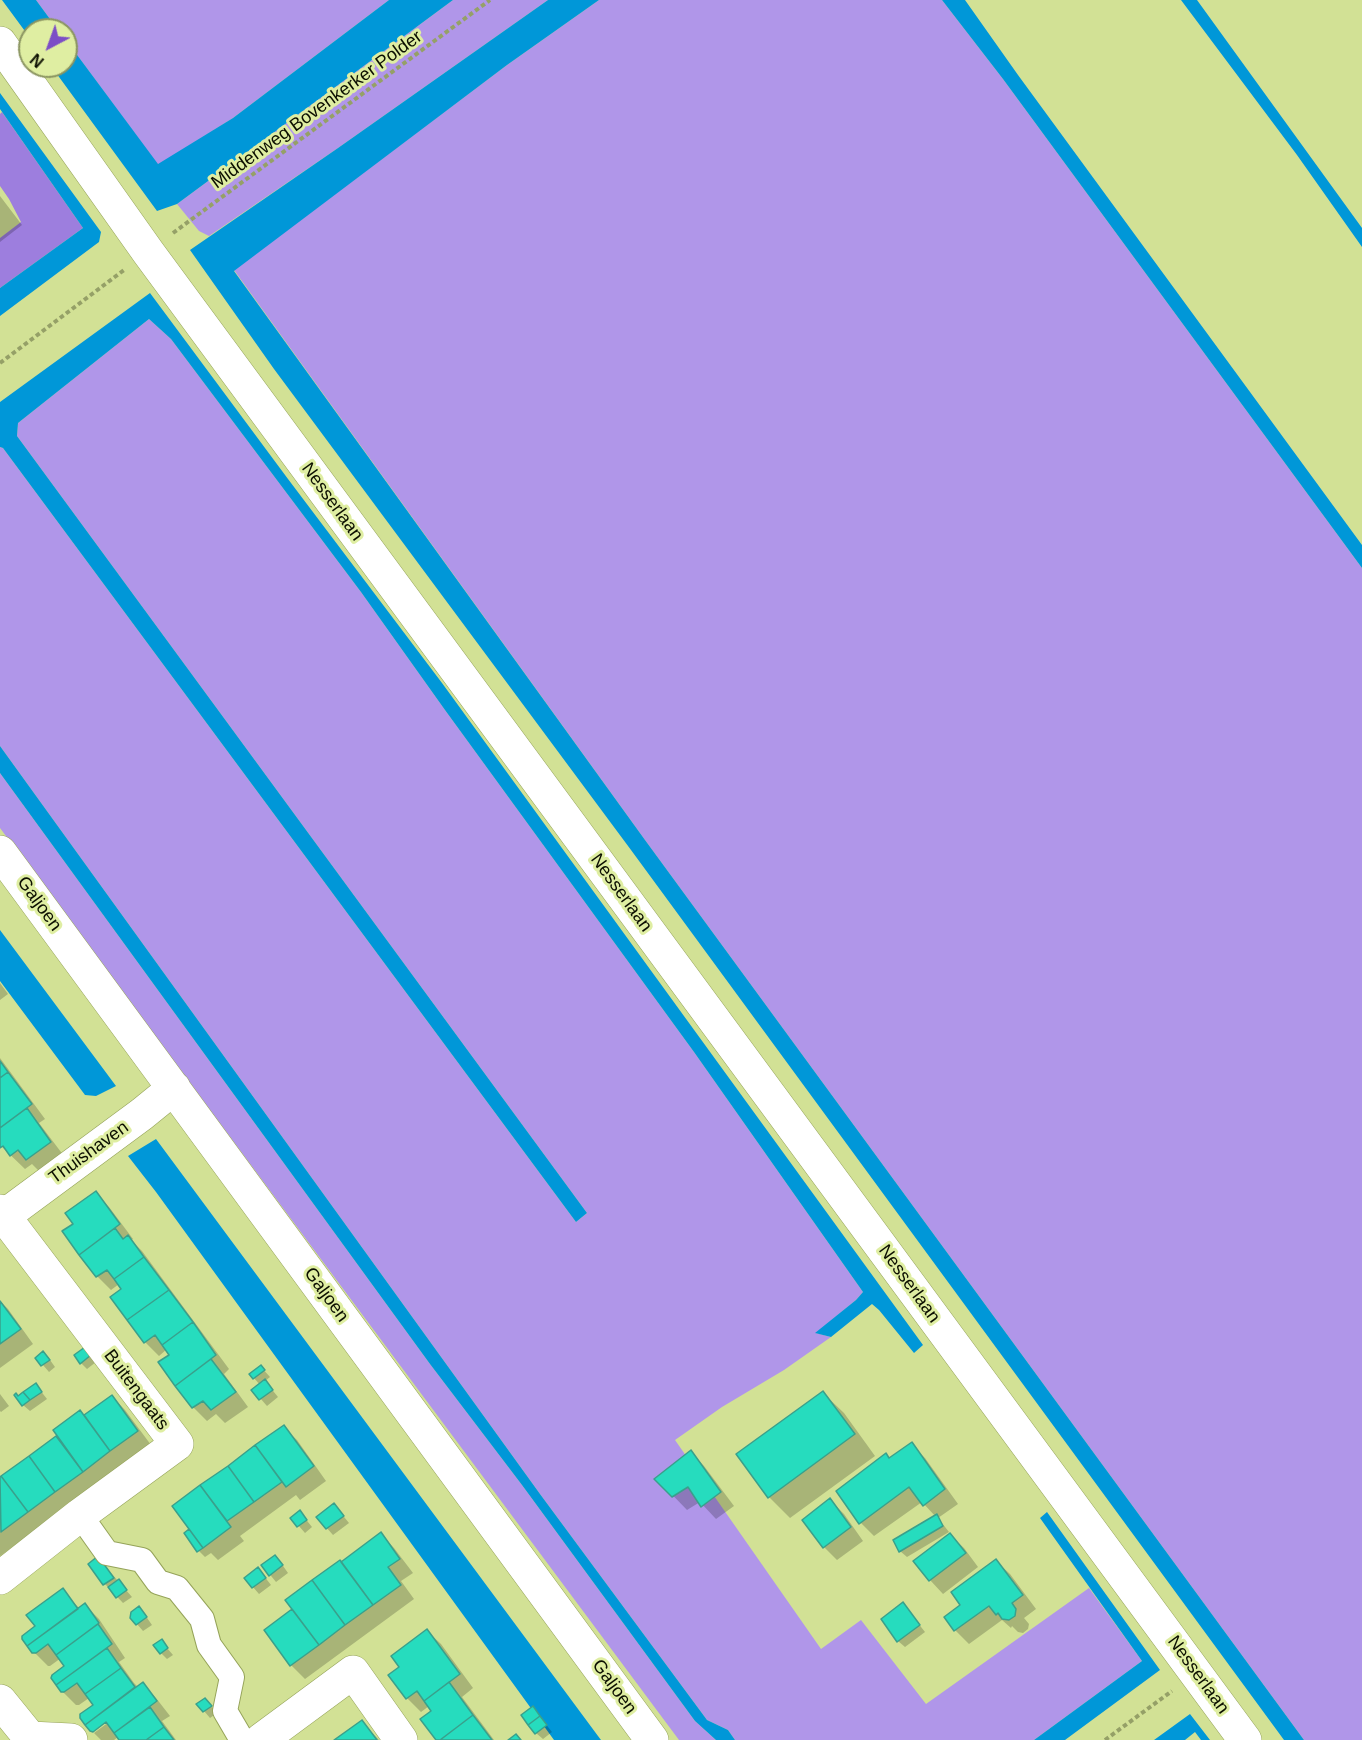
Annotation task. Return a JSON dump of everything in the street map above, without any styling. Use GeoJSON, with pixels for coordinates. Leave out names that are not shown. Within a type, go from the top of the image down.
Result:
{"type":"FeatureCollection","features":[{"type":"Feature","properties":{"kind":"street","name":"Nesserlaan"},"geometry":{"type":"LineString","coordinates":[[0,43],[159,244],[1245,1740]]}},
{"type":"Feature","properties":{"kind":"street","name":"Galjoen"},"geometry":{"type":"LineString","coordinates":[[0,852],[652,1740]]}},
{"type":"Feature","properties":{"kind":"street","name":"Thuishaven"},"geometry":{"type":"LineString","coordinates":[[1,1215],[60,1175],[174,1088]]}},
{"type":"Feature","properties":{"kind":"street","name":"Buitengaats"},"geometry":{"type":"LineString","coordinates":[[0,1578],[80,1515],[177,1444],[1,1215]]}},
{"type":"Feature","properties":{"kind":"street"},"geometry":{"type":"LineString","coordinates":[[80,1515],[106,1553],[142,1560],[158,1582],[177,1588],[202,1619],[209,1644],[232,1677],[225,1711],[242,1740]]}},
{"type":"Feature","properties":{"kind":"street"},"geometry":{"type":"LineString","coordinates":[[261,1740],[353,1672],[401,1740]]}},
{"type":"Feature","properties":{"kind":"street"},"geometry":{"type":"LineString","coordinates":[[2,1707],[30,1738],[71,1740]]}},
{"type":"Feature","properties":{"kind":"path","name":"Middenweg Bovenkerker Polder"},"geometry":{"type":"LineString","coordinates":[[0,363],[490,0]]}},
{"type":"Feature","properties":{"kind":"path"},"geometry":{"type":"LineString","coordinates":[[1105,1740],[1196,1673]]}},
{"type":"Feature","properties":{"kind":"shaded area"},"geometry":{"type":"Polygon","coordinates":[[[36,0],[389,0],[233,118],[158,165],[78,56],[78,18],[49,18],[36,0]]]}},
{"type":"Feature","properties":{"kind":"shaded area"},"geometry":{"type":"Polygon","coordinates":[[[453,0],[548,0],[209,236],[199,231],[177,204],[453,0]]]}},
{"type":"Feature","properties":{"kind":"shaded area"},"geometry":{"type":"Polygon","coordinates":[[[599,0],[942,0],[1003,79],[1362,568],[1362,1740],[1304,1740],[645,840],[234,270],[507,65],[599,0]]]}},
{"type":"Feature","properties":{"kind":"shaded area"},"geometry":{"type":"Polygon","coordinates":[[[2,112],[83,228],[0,288],[0,238],[21,222],[0,186],[0,114],[2,112]]]}},
{"type":"Feature","properties":{"kind":"shaded area"},"geometry":{"type":"Polygon","coordinates":[[[149,319],[171,339],[361,592],[694,1052],[863,1292],[816,1333],[831,1337],[675,1440],[821,1649],[861,1620],[926,1704],[1089,1588],[1142,1661],[1034,1740],[735,1740],[728,1730],[707,1720],[540,1494],[0,746],[0,447],[3,448],[576,1222],[587,1213],[17,436],[18,423],[149,319]]]}},
{"type":"Feature","properties":{"kind":"shaded area"},"geometry":{"type":"Polygon","coordinates":[[[0,773],[430,1364],[695,1721],[716,1740],[679,1740],[0,828],[0,773]]]}},
{"type":"Feature","properties":{"kind":"water"},"geometry":{"type":"Polygon","coordinates":[[[2,0],[36,0],[49,18],[18,18],[18,22],[2,0]]]}},
{"type":"Feature","properties":{"kind":"water"},"geometry":{"type":"Polygon","coordinates":[[[389,0],[453,0],[177,204],[157,211],[60,78],[78,78],[78,56],[158,164],[233,118],[389,0]]]}},
{"type":"Feature","properties":{"kind":"water"},"geometry":{"type":"Polygon","coordinates":[[[548,0],[599,0],[507,65],[234,271],[645,840],[1304,1740],[1284,1740],[631,850],[274,369],[190,250],[548,0]]]}},
{"type":"Feature","properties":{"kind":"water"},"geometry":{"type":"Polygon","coordinates":[[[942,0],[965,0],[1362,545],[1362,568],[1003,79],[942,0]]]}},
{"type":"Feature","properties":{"kind":"water"},"geometry":{"type":"Polygon","coordinates":[[[1181,0],[1197,0],[1362,228],[1362,247],[1297,155],[1181,0]]]}},
{"type":"Feature","properties":{"kind":"water"},"geometry":{"type":"Polygon","coordinates":[[[0,93],[101,232],[99,242],[0,316],[0,288],[83,228],[0,109],[0,93]]]}},
{"type":"Feature","properties":{"kind":"water"},"geometry":{"type":"Polygon","coordinates":[[[150,293],[442,683],[923,1345],[914,1353],[872,1304],[831,1337],[815,1333],[863,1292],[694,1052],[361,592],[171,339],[149,319],[18,423],[17,436],[587,1213],[576,1222],[3,448],[0,447],[0,402],[150,293]]]}},
{"type":"Feature","properties":{"kind":"water"},"geometry":{"type":"Polygon","coordinates":[[[0,746],[540,1494],[707,1720],[728,1730],[735,1740],[716,1740],[695,1721],[430,1364],[0,773],[0,746]]]}},
{"type":"Feature","properties":{"kind":"water"},"geometry":{"type":"Polygon","coordinates":[[[0,930],[116,1086],[96,1096],[85,1095],[0,981],[0,930]]]}},
{"type":"Feature","properties":{"kind":"water"},"geometry":{"type":"Polygon","coordinates":[[[156,1139],[601,1740],[554,1740],[128,1156],[156,1139]]]}},
{"type":"Feature","properties":{"kind":"water"},"geometry":{"type":"Polygon","coordinates":[[[1047,1512],[1160,1670],[1065,1740],[1034,1740],[1142,1661],[1040,1518],[1047,1512]]]}},
{"type":"Feature","properties":{"kind":"water"},"geometry":{"type":"Polygon","coordinates":[[[1190,1714],[1210,1740],[1201,1740],[1195,1732],[1185,1740],[1154,1740],[1190,1714]]]}},
{"type":"Feature","properties":{"kind":"building"},"geometry":{"type":"Polygon","coordinates":[[[0,1061],[8,1072],[0,1078],[0,1061]]]}},
{"type":"Feature","properties":{"kind":"building"},"geometry":{"type":"Polygon","coordinates":[[[8,1072],[32,1104],[0,1128],[0,1078],[8,1072]]]}},
{"type":"Feature","properties":{"kind":"building"},"geometry":{"type":"Polygon","coordinates":[[[27,1108],[51,1142],[26,1160],[18,1150],[10,1156],[3,1146],[0,1148],[0,1128],[27,1108]]]}},
{"type":"Feature","properties":{"kind":"building"},"geometry":{"type":"Polygon","coordinates":[[[96,1191],[120,1224],[79,1255],[62,1231],[73,1224],[65,1213],[96,1191]]]}},
{"type":"Feature","properties":{"kind":"building"},"geometry":{"type":"Polygon","coordinates":[[[115,1228],[123,1239],[128,1235],[144,1257],[114,1279],[107,1270],[96,1277],[79,1255],[115,1228]]]}},
{"type":"Feature","properties":{"kind":"building"},"geometry":{"type":"Polygon","coordinates":[[[144,1257],[169,1290],[127,1320],[110,1297],[121,1289],[114,1279],[144,1257]]]}},
{"type":"Feature","properties":{"kind":"building"},"geometry":{"type":"Polygon","coordinates":[[[169,1290],[193,1322],[162,1345],[155,1335],[144,1343],[127,1320],[169,1290]]]}},
{"type":"Feature","properties":{"kind":"building"},"geometry":{"type":"Polygon","coordinates":[[[0,1301],[21,1329],[0,1344],[0,1301]]]}},
{"type":"Feature","properties":{"kind":"building"},"geometry":{"type":"Polygon","coordinates":[[[193,1322],[216,1355],[175,1386],[158,1362],[169,1355],[162,1345],[193,1322]]]}},
{"type":"Feature","properties":{"kind":"building"},"geometry":{"type":"Polygon","coordinates":[[[85,1347],[91,1355],[80,1364],[74,1355],[85,1347]]]}},
{"type":"Feature","properties":{"kind":"building"},"geometry":{"type":"Polygon","coordinates":[[[43,1351],[50,1360],[41,1366],[35,1358],[43,1351]]]}},
{"type":"Feature","properties":{"kind":"building"},"geometry":{"type":"Polygon","coordinates":[[[211,1359],[236,1392],[211,1410],[203,1401],[192,1408],[175,1386],[211,1359]]]}},
{"type":"Feature","properties":{"kind":"building"},"geometry":{"type":"Polygon","coordinates":[[[261,1365],[265,1370],[253,1379],[249,1374],[261,1365]]]}},
{"type":"Feature","properties":{"kind":"building"},"geometry":{"type":"Polygon","coordinates":[[[265,1379],[273,1390],[259,1400],[251,1390],[265,1379]]]}},
{"type":"Feature","properties":{"kind":"building"},"geometry":{"type":"Polygon","coordinates":[[[36,1383],[42,1392],[30,1400],[23,1392],[36,1383]]]}},
{"type":"Feature","properties":{"kind":"building"},"geometry":{"type":"Polygon","coordinates":[[[823,1391],[855,1434],[768,1498],[736,1454],[823,1391]]]}},
{"type":"Feature","properties":{"kind":"building"},"geometry":{"type":"Polygon","coordinates":[[[23,1392],[30,1400],[22,1406],[14,1395],[16,1393],[18,1396],[23,1392]]]}},
{"type":"Feature","properties":{"kind":"building"},"geometry":{"type":"Polygon","coordinates":[[[112,1395],[138,1431],[110,1451],[84,1415],[112,1395]]]}},
{"type":"Feature","properties":{"kind":"building"},"geometry":{"type":"Polygon","coordinates":[[[80,1410],[110,1451],[83,1472],[53,1430],[80,1410]]]}},
{"type":"Feature","properties":{"kind":"building"},"geometry":{"type":"Polygon","coordinates":[[[284,1425],[314,1466],[286,1487],[255,1445],[284,1425]]]}},
{"type":"Feature","properties":{"kind":"building"},"geometry":{"type":"Polygon","coordinates":[[[56,1436],[83,1472],[55,1492],[29,1456],[56,1436]]]}},
{"type":"Feature","properties":{"kind":"building"},"geometry":{"type":"Polygon","coordinates":[[[912,1442],[945,1489],[923,1506],[909,1487],[859,1524],[836,1491],[886,1453],[889,1458],[912,1442]]]}},
{"type":"Feature","properties":{"kind":"building"},"geometry":{"type":"Polygon","coordinates":[[[255,1445],[282,1482],[254,1502],[228,1466],[255,1445]]]}},
{"type":"Feature","properties":{"kind":"building"},"geometry":{"type":"Polygon","coordinates":[[[691,1450],[721,1492],[701,1507],[688,1487],[672,1497],[654,1479],[691,1450]]]}},
{"type":"Feature","properties":{"kind":"building"},"geometry":{"type":"Polygon","coordinates":[[[29,1456],[55,1492],[28,1512],[1,1476],[29,1456]]]}},
{"type":"Feature","properties":{"kind":"building"},"geometry":{"type":"Polygon","coordinates":[[[228,1466],[254,1502],[227,1521],[200,1485],[228,1466]]]}},
{"type":"Feature","properties":{"kind":"building"},"geometry":{"type":"Polygon","coordinates":[[[0,1477],[28,1512],[1,1532],[0,1477]]]}},
{"type":"Feature","properties":{"kind":"building"},"geometry":{"type":"Polygon","coordinates":[[[200,1485],[231,1527],[203,1548],[172,1506],[200,1485]]]}},
{"type":"Feature","properties":{"kind":"building"},"geometry":{"type":"Polygon","coordinates":[[[830,1498],[851,1527],[823,1548],[802,1520],[830,1498]]]}},
{"type":"Feature","properties":{"kind":"building"},"geometry":{"type":"Polygon","coordinates":[[[334,1503],[344,1516],[326,1529],[316,1517],[334,1503]]]}},
{"type":"Feature","properties":{"kind":"building"},"geometry":{"type":"Polygon","coordinates":[[[300,1510],[307,1520],[297,1527],[290,1518],[300,1510]]]}},
{"type":"Feature","properties":{"kind":"building"},"geometry":{"type":"Polygon","coordinates":[[[937,1514],[943,1526],[899,1552],[893,1540],[937,1514]]]}},
{"type":"Feature","properties":{"kind":"building"},"geometry":{"type":"Polygon","coordinates":[[[189,1529],[203,1548],[197,1552],[184,1533],[189,1529]]]}},
{"type":"Feature","properties":{"kind":"building"},"geometry":{"type":"Polygon","coordinates":[[[381,1532],[400,1559],[388,1567],[401,1585],[373,1605],[341,1562],[381,1532]]]}},
{"type":"Feature","properties":{"kind":"building"},"geometry":{"type":"Polygon","coordinates":[[[950,1533],[966,1553],[929,1581],[913,1561],[950,1533]]]}},
{"type":"Feature","properties":{"kind":"building"},"geometry":{"type":"Polygon","coordinates":[[[275,1555],[283,1565],[269,1576],[261,1565],[275,1555]]]}},
{"type":"Feature","properties":{"kind":"building"},"geometry":{"type":"Polygon","coordinates":[[[98,1556],[114,1578],[103,1585],[88,1564],[98,1556]]]}},
{"type":"Feature","properties":{"kind":"building"},"geometry":{"type":"Polygon","coordinates":[[[996,1559],[1023,1595],[1012,1603],[1016,1609],[1015,1616],[1009,1620],[1002,1619],[989,1606],[954,1631],[944,1617],[960,1605],[951,1592],[996,1559]]]}},
{"type":"Feature","properties":{"kind":"building"},"geometry":{"type":"Polygon","coordinates":[[[340,1560],[373,1605],[345,1625],[312,1580],[340,1560]]]}},
{"type":"Feature","properties":{"kind":"building"},"geometry":{"type":"Polygon","coordinates":[[[258,1567],[266,1578],[252,1588],[244,1578],[258,1567]]]}},
{"type":"Feature","properties":{"kind":"building"},"geometry":{"type":"Polygon","coordinates":[[[119,1579],[127,1590],[116,1598],[108,1587],[119,1579]]]}},
{"type":"Feature","properties":{"kind":"building"},"geometry":{"type":"Polygon","coordinates":[[[312,1580],[345,1625],[319,1645],[285,1600],[312,1580]]]}},
{"type":"Feature","properties":{"kind":"building"},"geometry":{"type":"Polygon","coordinates":[[[63,1588],[78,1609],[27,1646],[22,1636],[35,1626],[26,1615],[63,1588]]]}},
{"type":"Feature","properties":{"kind":"building"},"geometry":{"type":"Polygon","coordinates":[[[903,1602],[920,1625],[897,1642],[881,1619],[903,1602]]]}},
{"type":"Feature","properties":{"kind":"building"},"geometry":{"type":"Polygon","coordinates":[[[85,1603],[99,1623],[56,1655],[48,1644],[36,1653],[32,1653],[27,1646],[85,1603]]]}},
{"type":"Feature","properties":{"kind":"building"},"geometry":{"type":"Polygon","coordinates":[[[139,1606],[147,1617],[136,1625],[130,1618],[131,1612],[139,1606]]]}},
{"type":"Feature","properties":{"kind":"building"},"geometry":{"type":"Polygon","coordinates":[[[292,1609],[319,1645],[290,1666],[264,1630],[292,1609]]]}},
{"type":"Feature","properties":{"kind":"building"},"geometry":{"type":"Polygon","coordinates":[[[98,1624],[112,1644],[56,1685],[51,1678],[52,1675],[64,1666],[56,1655],[98,1624]]]}},
{"type":"Feature","properties":{"kind":"building"},"geometry":{"type":"Polygon","coordinates":[[[427,1629],[460,1674],[424,1701],[417,1691],[406,1699],[388,1675],[399,1667],[391,1656],[427,1629]]]}},
{"type":"Feature","properties":{"kind":"building"},"geometry":{"type":"Polygon","coordinates":[[[162,1639],[168,1648],[160,1654],[153,1645],[162,1639]]]}},
{"type":"Feature","properties":{"kind":"building"},"geometry":{"type":"Polygon","coordinates":[[[107,1648],[121,1668],[85,1694],[77,1683],[61,1692],[56,1685],[107,1648]]]}},
{"type":"Feature","properties":{"kind":"building"},"geometry":{"type":"Polygon","coordinates":[[[121,1668],[135,1687],[85,1725],[80,1714],[93,1705],[85,1694],[121,1668]]]}},
{"type":"Feature","properties":{"kind":"building"},"geometry":{"type":"Polygon","coordinates":[[[143,1682],[157,1701],[114,1733],[106,1722],[93,1732],[85,1725],[143,1682]]]}},
{"type":"Feature","properties":{"kind":"building"},"geometry":{"type":"Polygon","coordinates":[[[449,1682],[473,1715],[440,1740],[436,1740],[420,1719],[431,1711],[424,1701],[449,1682]]]}},
{"type":"Feature","properties":{"kind":"building"},"geometry":{"type":"Polygon","coordinates":[[[205,1698],[212,1706],[203,1712],[196,1704],[205,1698]]]}},
{"type":"Feature","properties":{"kind":"building"},"geometry":{"type":"Polygon","coordinates":[[[533,1706],[540,1716],[528,1725],[521,1715],[533,1706]]]}},
{"type":"Feature","properties":{"kind":"building"},"geometry":{"type":"Polygon","coordinates":[[[150,1707],[164,1727],[146,1740],[119,1740],[114,1733],[150,1707]]]}},
{"type":"Feature","properties":{"kind":"building"},"geometry":{"type":"Polygon","coordinates":[[[473,1715],[492,1740],[440,1740],[473,1715]]]}},
{"type":"Feature","properties":{"kind":"building"},"geometry":{"type":"Polygon","coordinates":[[[540,1716],[547,1725],[535,1734],[528,1725],[540,1716]]]}},
{"type":"Feature","properties":{"kind":"building"},"geometry":{"type":"Polygon","coordinates":[[[362,1720],[377,1740],[334,1740],[362,1720]]]}},
{"type":"Feature","properties":{"kind":"building"},"geometry":{"type":"Polygon","coordinates":[[[164,1727],[174,1740],[146,1740],[164,1727]]]}},
{"type":"Feature","properties":{"kind":"building"},"geometry":{"type":"Polygon","coordinates":[[[516,1734],[521,1740],[508,1740],[516,1734]]]}}]}
